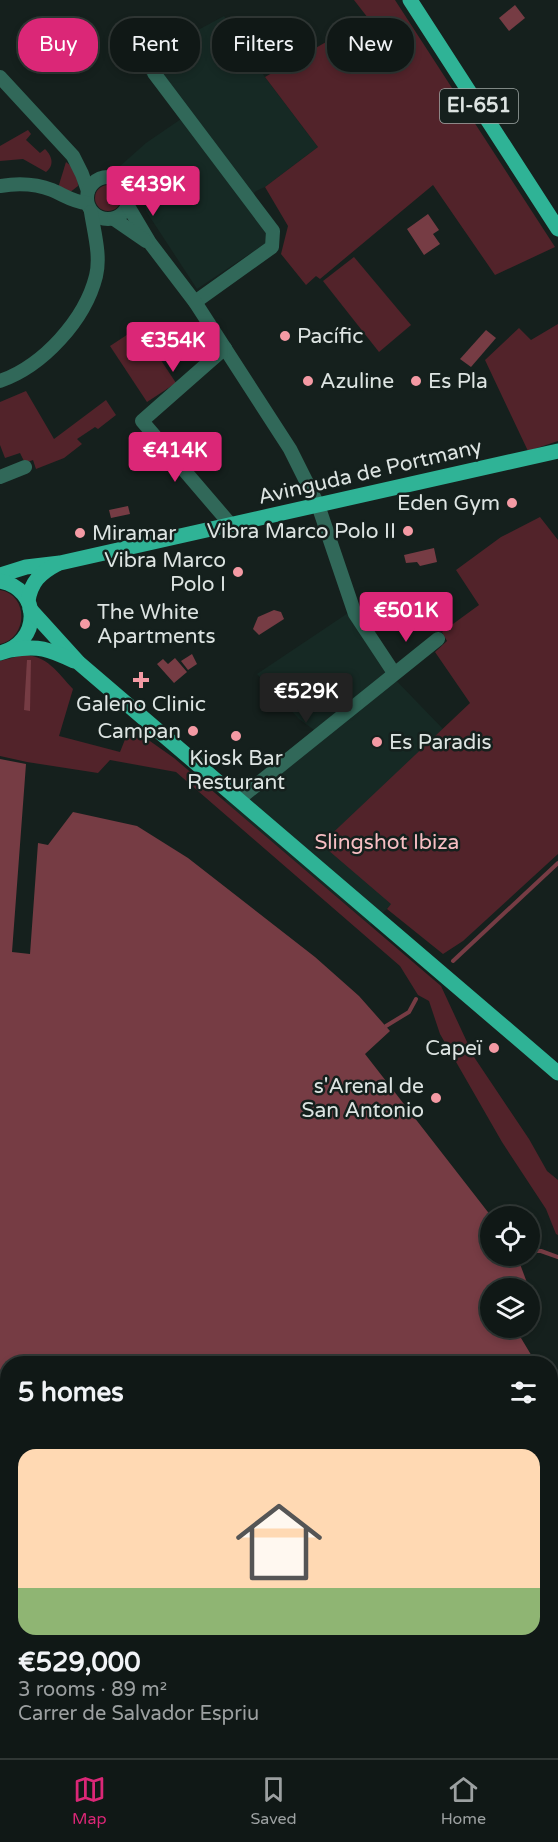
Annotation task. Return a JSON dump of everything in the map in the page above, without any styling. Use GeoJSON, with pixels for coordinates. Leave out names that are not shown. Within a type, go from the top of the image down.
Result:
{"type":"FeatureCollection","features":[{"type":"Feature","properties":{"kind":"main road","name":"EI-651"},"geometry":{"type":"LineString","coordinates":[[410,0],[558,229]]}},
{"type":"Feature","properties":{"kind":"main road","name":"Avinguda de Portmany"},"geometry":{"type":"LineString","coordinates":[[0,575],[26,567],[60,563],[555,453]]}},
{"type":"Feature","properties":{"kind":"main road","name":"Avinguda de Portmany"},"geometry":{"type":"LineString","coordinates":[[5,651],[20,643],[27,633],[31,622],[29,605],[33,585],[39,576],[60,563]]}},
{"type":"Feature","properties":{"kind":"main road"},"geometry":{"type":"LineString","coordinates":[[0,580],[16,587],[79,663],[558,1073]]}},
{"type":"Feature","properties":{"kind":"main road"},"geometry":{"type":"LineString","coordinates":[[5,651],[37,647],[49,649],[79,663]]}},
{"type":"Feature","properties":{"kind":"street"},"geometry":{"type":"LineString","coordinates":[[154,73],[273,231],[272,247],[195,302]]}},
{"type":"Feature","properties":{"kind":"street"},"geometry":{"type":"LineString","coordinates":[[0,77],[73,156],[102,177],[118,179],[124,184],[130,198],[128,206],[123,214],[114,219],[106,220],[98,217],[88,202],[93,182],[102,177]]}},
{"type":"Feature","properties":{"kind":"street"},"geometry":{"type":"LineString","coordinates":[[0,381],[9,378],[43,356],[68,331],[85,306],[96,275],[97,255],[88,202],[82,174],[73,156]]}},
{"type":"Feature","properties":{"kind":"street"},"geometry":{"type":"LineString","coordinates":[[0,186],[19,183],[37,186],[56,192],[75,202],[88,202]]}},
{"type":"Feature","properties":{"kind":"street"},"geometry":{"type":"LineString","coordinates":[[128,206],[150,243],[195,302],[290,449],[318,505],[355,614],[394,673]]}},
{"type":"Feature","properties":{"kind":"street"},"geometry":{"type":"LineString","coordinates":[[114,219],[150,243]]}},
{"type":"Feature","properties":{"kind":"street"},"geometry":{"type":"LineString","coordinates":[[225,348],[142,421],[231,525]]}},
{"type":"Feature","properties":{"kind":"street"},"geometry":{"type":"LineString","coordinates":[[0,477],[25,467]]}},
{"type":"Feature","properties":{"kind":"street"},"geometry":{"type":"LineString","coordinates":[[239,799],[438,639]]}},
{"type":"Feature","properties":{"kind":"shaded area"},"geometry":{"type":"Polygon","coordinates":[[[515,5],[525,18],[509,31],[499,18],[515,5]]]}},
{"type":"Feature","properties":{"kind":"shaded area"},"geometry":{"type":"Polygon","coordinates":[[[212,22],[212,72],[262,72],[318,147],[252,195],[268,234],[266,243],[197,289],[146,211],[143,191],[133,174],[119,167],[146,143],[181,119],[144,72],[200,72],[200,29],[212,22]]]}},
{"type":"Feature","properties":{"kind":"shaded area"},"geometry":{"type":"Polygon","coordinates":[[[428,214],[439,230],[433,234],[440,244],[424,255],[407,229],[428,214]]]}},
{"type":"Feature","properties":{"kind":"shaded area"},"geometry":{"type":"Polygon","coordinates":[[[486,330],[496,338],[471,367],[460,359],[486,330]]]}},
{"type":"Feature","properties":{"kind":"shaded area"},"geometry":{"type":"Polygon","coordinates":[[[128,506],[130,514],[111,518],[109,510],[128,506]]]}},
{"type":"Feature","properties":{"kind":"shaded area"},"geometry":{"type":"Polygon","coordinates":[[[434,548],[437,562],[420,566],[417,562],[406,563],[404,555],[434,548]]]}},
{"type":"Feature","properties":{"kind":"shaded area"},"geometry":{"type":"Polygon","coordinates":[[[274,610],[281,612],[284,619],[259,635],[253,629],[258,617],[274,610]]]}},
{"type":"Feature","properties":{"kind":"shaded area"},"geometry":{"type":"Polygon","coordinates":[[[348,613],[388,672],[463,753],[451,835],[387,909],[370,925],[224,801],[314,730],[299,719],[257,674],[348,613]]]}},
{"type":"Feature","properties":{"kind":"shaded area"},"geometry":{"type":"Polygon","coordinates":[[[192,654],[197,664],[188,670],[181,661],[192,654]]]}},
{"type":"Feature","properties":{"kind":"shaded area"},"geometry":{"type":"Polygon","coordinates":[[[175,658],[187,672],[174,683],[157,664],[163,659],[168,664],[175,658]]]}},
{"type":"Feature","properties":{"kind":"shaded area"},"geometry":{"type":"Polygon","coordinates":[[[27,660],[31,660],[30,711],[24,710],[27,660]]]}},
{"type":"Feature","properties":{"kind":"shaded area"},"geometry":{"type":"Polygon","coordinates":[[[0,759],[26,764],[12,952],[30,954],[38,843],[48,845],[73,812],[137,826],[188,858],[315,957],[359,996],[390,1031],[365,1054],[483,1206],[480,1206],[480,1266],[521,1266],[525,1278],[480,1278],[480,1338],[521,1338],[532,1356],[0,1356],[0,759]]]}},
{"type":"Feature","properties":{"kind":"green space"},"geometry":{"type":"Polygon","coordinates":[[[354,0],[395,0],[407,18],[368,18],[354,0]]]}},
{"type":"Feature","properties":{"kind":"green space"},"geometry":{"type":"Polygon","coordinates":[[[414,29],[555,247],[495,275],[433,185],[320,279],[316,276],[306,285],[281,254],[288,226],[265,187],[318,147],[265,77],[274,72],[315,72],[315,48],[327,41],[327,72],[414,72],[414,29]]]}},
{"type":"Feature","properties":{"kind":"green space"},"geometry":{"type":"Polygon","coordinates":[[[28,130],[31,134],[26,140],[40,153],[45,149],[51,158],[51,166],[46,172],[23,159],[0,161],[0,146],[28,130]]]}},
{"type":"Feature","properties":{"kind":"green space"},"geometry":{"type":"Polygon","coordinates":[[[66,162],[75,172],[78,182],[78,186],[69,193],[58,188],[66,162]]]}},
{"type":"Feature","properties":{"kind":"green space"},"geometry":{"type":"Polygon","coordinates":[[[108,185],[117,189],[121,198],[117,207],[108,211],[99,207],[95,198],[99,189],[108,185]]]}},
{"type":"Feature","properties":{"kind":"green space"},"geometry":{"type":"Polygon","coordinates":[[[354,257],[411,325],[379,352],[323,281],[354,257]]]}},
{"type":"Feature","properties":{"kind":"green space"},"geometry":{"type":"Polygon","coordinates":[[[558,324],[558,441],[528,451],[485,360],[519,328],[531,340],[558,324]]]}},
{"type":"Feature","properties":{"kind":"green space"},"geometry":{"type":"Polygon","coordinates":[[[139,327],[176,383],[147,402],[110,346],[139,327]]]}},
{"type":"Feature","properties":{"kind":"green space"},"geometry":{"type":"Polygon","coordinates":[[[26,391],[54,439],[106,400],[116,415],[98,429],[95,427],[77,439],[82,444],[64,458],[36,469],[33,460],[25,463],[20,453],[5,458],[0,445],[0,402],[26,391]]]}},
{"type":"Feature","properties":{"kind":"green space","name":"Slingshot Ibiza"},"geometry":{"type":"Polygon","coordinates":[[[540,517],[558,540],[558,854],[463,941],[443,954],[387,909],[391,904],[321,844],[470,703],[435,652],[447,641],[442,632],[479,605],[456,570],[501,537],[540,517]]]}},
{"type":"Feature","properties":{"kind":"green space"},"geometry":{"type":"Polygon","coordinates":[[[0,590],[16,600],[21,617],[16,634],[0,644],[0,590]]]}},
{"type":"Feature","properties":{"kind":"green space"},"geometry":{"type":"Polygon","coordinates":[[[23,655],[45,661],[73,689],[59,736],[120,752],[130,727],[174,758],[441,986],[474,1057],[529,1139],[547,1171],[558,1180],[558,1235],[546,1209],[502,1142],[440,1034],[429,1001],[418,995],[400,966],[176,772],[110,760],[98,773],[0,756],[0,661],[23,655]]]}},
{"type":"Feature","properties":{"kind":"waterway"},"geometry":{"type":"LineString","coordinates":[[453,961],[558,863]]}},
{"type":"Feature","properties":{"kind":"waterway"},"geometry":{"type":"LineString","coordinates":[[386,1026],[409,1012],[416,999]]}},
{"type":"Feature","properties":{"kind":"waterway"},"geometry":{"type":"LineString","coordinates":[[540,1251],[558,1257]]}},
{"type":"Feature","properties":{"kind":"place","name":"Pacífic"},"geometry":{"type":"Point","coordinates":[285,336]}},
{"type":"Feature","properties":{"kind":"place","name":"Azuline"},"geometry":{"type":"Point","coordinates":[308,381]}},
{"type":"Feature","properties":{"kind":"place","name":"Es Pla"},"geometry":{"type":"Point","coordinates":[416,381]}},
{"type":"Feature","properties":{"kind":"place","name":"Eden Gym"},"geometry":{"type":"Point","coordinates":[512,503]}},
{"type":"Feature","properties":{"kind":"place","name":"Vibra Marco Polo II"},"geometry":{"type":"Point","coordinates":[408,531]}},
{"type":"Feature","properties":{"kind":"place","name":"Miramar"},"geometry":{"type":"Point","coordinates":[80,533]}},
{"type":"Feature","properties":{"kind":"place","name":"Vibra Marco Polo I"},"geometry":{"type":"Point","coordinates":[238,572]}},
{"type":"Feature","properties":{"kind":"place","name":"The White Apartments"},"geometry":{"type":"Point","coordinates":[85,624]}},
{"type":"Feature","properties":{"kind":"place","name":"Galeno Clinic"},"geometry":{"type":"Point","coordinates":[141,680]}},
{"type":"Feature","properties":{"kind":"place","name":"Campan"},"geometry":{"type":"Point","coordinates":[193,731]}},
{"type":"Feature","properties":{"kind":"place","name":"Kiosk Bar Resturant"},"geometry":{"type":"Point","coordinates":[236,736]}},
{"type":"Feature","properties":{"kind":"place","name":"Es Paradis"},"geometry":{"type":"Point","coordinates":[377,742]}},
{"type":"Feature","properties":{"kind":"place","name":"Capeï"},"geometry":{"type":"Point","coordinates":[494,1048]}},
{"type":"Feature","properties":{"kind":"place","name":"s'Arenal de San Antonio"},"geometry":{"type":"Point","coordinates":[436,1098]}}]}
